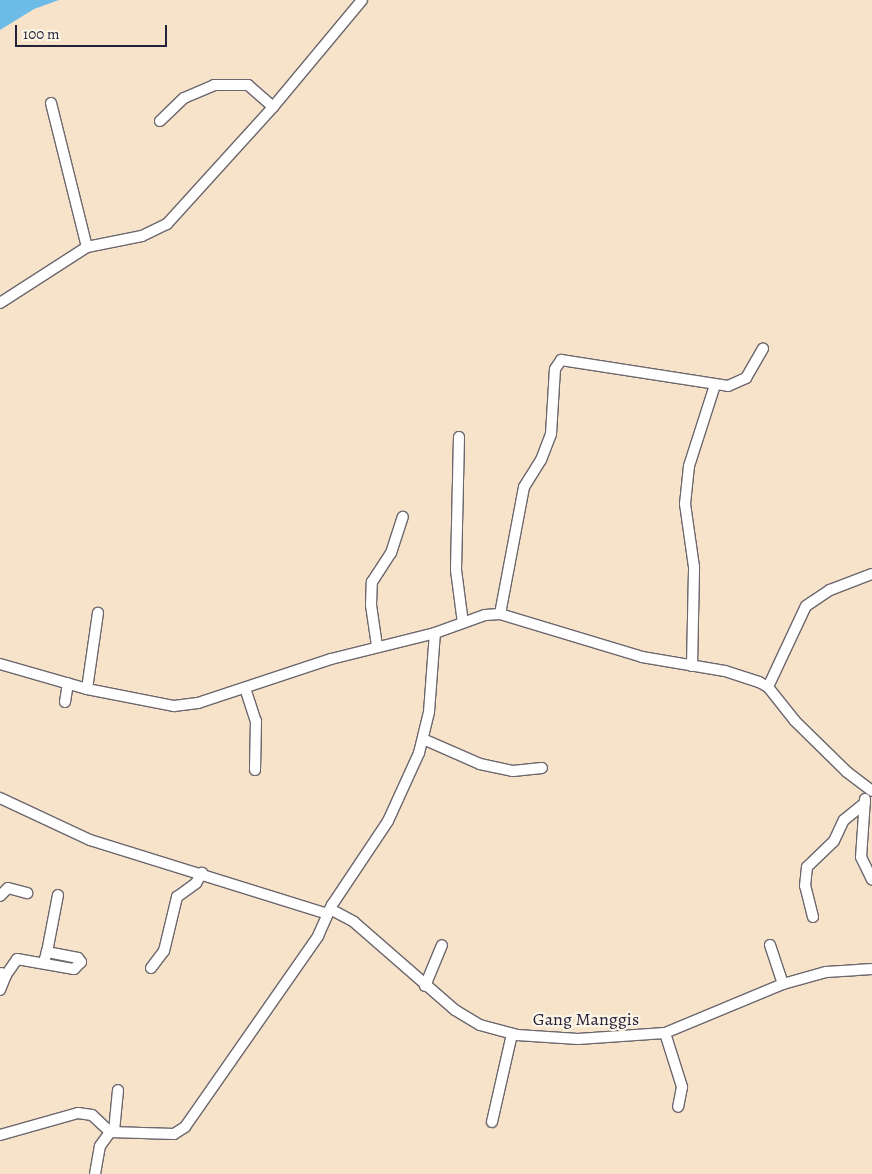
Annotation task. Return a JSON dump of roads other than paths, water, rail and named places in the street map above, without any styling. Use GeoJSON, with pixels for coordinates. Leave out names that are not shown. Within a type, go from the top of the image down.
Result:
{"type":"FeatureCollection","features":[{"type":"Feature","properties":{"kind":"street"},"geometry":{"type":"LineString","coordinates":[[0,303],[87,247],[142,236],[167,224],[273,107],[362,0]]}},
{"type":"Feature","properties":{"kind":"street"},"geometry":{"type":"LineString","coordinates":[[160,121],[184,98],[214,85],[248,85],[273,107]]}},
{"type":"Feature","properties":{"kind":"street"},"geometry":{"type":"LineString","coordinates":[[51,103],[87,247]]}},
{"type":"Feature","properties":{"kind":"street"},"geometry":{"type":"LineString","coordinates":[[500,614],[524,487],[541,460],[551,434],[555,369],[561,360],[715,385],[739,384],[746,378],[763,349]]}},
{"type":"Feature","properties":{"kind":"street"},"geometry":{"type":"LineString","coordinates":[[692,666],[694,567],[685,504],[689,466],[715,385]]}},
{"type":"Feature","properties":{"kind":"street"},"geometry":{"type":"LineString","coordinates":[[460,437],[456,570],[463,623]]}},
{"type":"Feature","properties":{"kind":"street"},"geometry":{"type":"LineString","coordinates":[[377,646],[371,605],[372,582],[396,541],[403,516]]}},
{"type":"Feature","properties":{"kind":"street"},"geometry":{"type":"LineString","coordinates":[[768,687],[806,606],[830,590],[872,574]]}},
{"type":"Feature","properties":{"kind":"street"},"geometry":{"type":"LineString","coordinates":[[87,689],[98,613]]}},
{"type":"Feature","properties":{"kind":"street"},"geometry":{"type":"LineString","coordinates":[[0,664],[87,689],[174,706],[198,703],[377,646],[435,632],[485,615],[500,614],[642,657],[748,677],[768,687],[795,721],[868,790],[865,803],[861,857],[872,880]]}},
{"type":"Feature","properties":{"kind":"street"},"geometry":{"type":"LineString","coordinates":[[0,1135],[78,1113],[92,1115],[112,1132],[174,1134],[185,1127],[307,954],[329,912],[388,821],[423,739],[429,712],[435,632]]}},
{"type":"Feature","properties":{"kind":"street"},"geometry":{"type":"LineString","coordinates":[[65,702],[68,684]]}},
{"type":"Feature","properties":{"kind":"street"},"geometry":{"type":"LineString","coordinates":[[245,688],[256,721],[255,770]]}},
{"type":"Feature","properties":{"kind":"street"},"geometry":{"type":"LineString","coordinates":[[423,739],[480,764],[513,771],[542,768]]}},
{"type":"Feature","properties":{"kind":"street","name":"Gang Manggis"},"geometry":{"type":"LineString","coordinates":[[0,798],[90,840],[329,912],[354,922],[425,986],[480,1025],[512,1034],[578,1039],[665,1033],[783,984],[826,972],[872,969]]}},
{"type":"Feature","properties":{"kind":"street"},"geometry":{"type":"LineString","coordinates":[[813,917],[805,886],[807,867],[834,841],[844,820],[865,803]]}},
{"type":"Feature","properties":{"kind":"street"},"geometry":{"type":"LineString","coordinates":[[151,968],[164,951],[176,897],[196,883],[202,873]]}},
{"type":"Feature","properties":{"kind":"street"},"geometry":{"type":"LineString","coordinates":[[0,896],[8,888],[27,893]]}},
{"type":"Feature","properties":{"kind":"street"},"geometry":{"type":"LineString","coordinates":[[0,990],[3,974],[16,959],[45,957],[58,895]]}},
{"type":"Feature","properties":{"kind":"street"},"geometry":{"type":"LineString","coordinates":[[425,986],[442,945]]}},
{"type":"Feature","properties":{"kind":"street"},"geometry":{"type":"LineString","coordinates":[[770,945],[783,984]]}},
{"type":"Feature","properties":{"kind":"street"},"geometry":{"type":"LineString","coordinates":[[665,1033],[682,1087],[678,1107]]}},
{"type":"Feature","properties":{"kind":"street"},"geometry":{"type":"LineString","coordinates":[[492,1122],[512,1034]]}},
{"type":"Feature","properties":{"kind":"street"},"geometry":{"type":"LineString","coordinates":[[95,1174],[100,1146],[112,1132],[118,1090]]}},
{"type":"Feature","properties":{"kind":"water"},"geometry":{"type":"Polygon","coordinates":[[[0,0],[59,0],[34,9],[0,30],[0,0]]]}}]}
